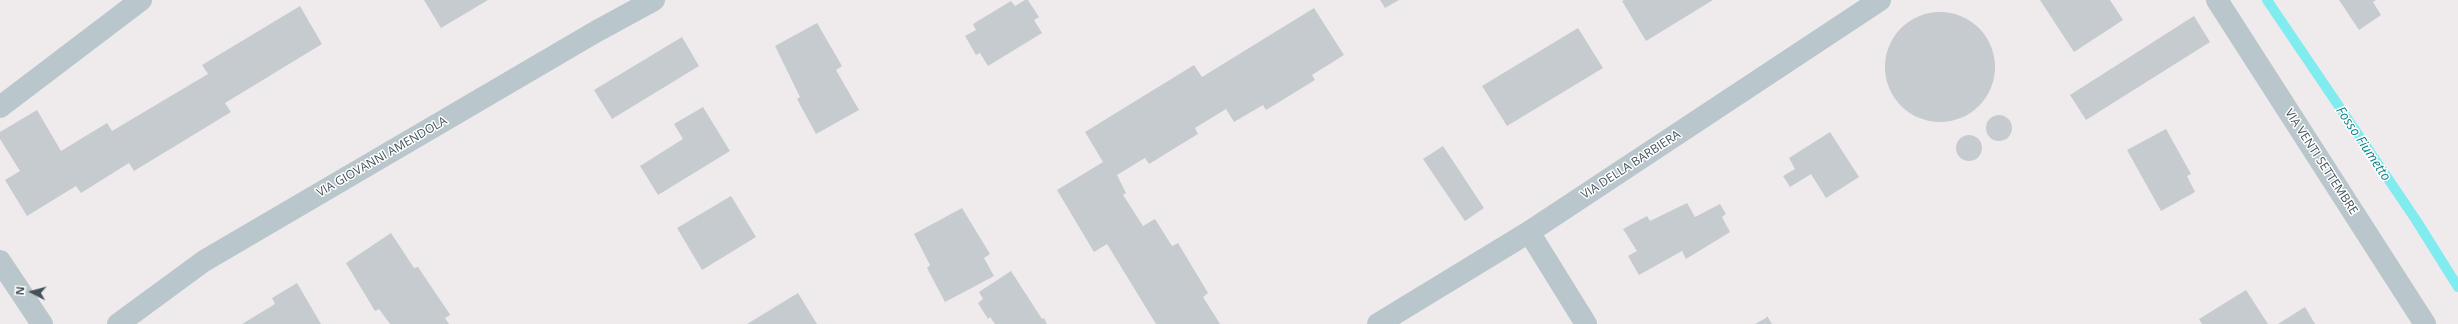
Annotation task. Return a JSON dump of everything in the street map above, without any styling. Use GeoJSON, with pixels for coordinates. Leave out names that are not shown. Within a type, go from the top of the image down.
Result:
{"type":"FeatureCollection","features":[{"type":"Feature","properties":{"kind":"street"},"geometry":{"type":"LineString","coordinates":[[0,106],[141,0]]}},
{"type":"Feature","properties":{"kind":"street","name":"VIA GIOVANNI AMENDOLA"},"geometry":{"type":"LineString","coordinates":[[118,324],[204,261],[590,35],[654,0]]}},
{"type":"Feature","properties":{"kind":"street","name":"VIA DELLA BARBIERA"},"geometry":{"type":"LineString","coordinates":[[1378,324],[1529,232],[1880,0]]}},
{"type":"Feature","properties":{"kind":"street","name":"VIA VENTI SETTEMBRE"},"geometry":{"type":"LineString","coordinates":[[2217,0],[2425,324]]}},
{"type":"Feature","properties":{"kind":"street"},"geometry":{"type":"LineString","coordinates":[[1529,232],[1586,324]]}},
{"type":"Feature","properties":{"kind":"street"},"geometry":{"type":"LineString","coordinates":[[0,261],[42,324]]}},
{"type":"Feature","properties":{"kind":"building"},"geometry":{"type":"Polygon","coordinates":[[[424,0],[488,0],[441,28],[424,0]]]}},
{"type":"Feature","properties":{"kind":"building"},"geometry":{"type":"Polygon","coordinates":[[[1025,0],[1028,0],[1039,17],[1034,20],[1042,33],[988,66],[980,53],[976,55],[965,36],[976,30],[973,24],[1011,1],[1015,6],[1025,0]]]}},
{"type":"Feature","properties":{"kind":"building"},"geometry":{"type":"Polygon","coordinates":[[[1380,0],[1399,0],[1385,8],[1380,0]]]}},
{"type":"Feature","properties":{"kind":"building"},"geometry":{"type":"Polygon","coordinates":[[[1713,0],[1646,41],[1622,1],[1713,0]]]}},
{"type":"Feature","properties":{"kind":"building"},"geometry":{"type":"Polygon","coordinates":[[[2040,0],[2110,0],[2123,20],[2074,52],[2040,0]]]}},
{"type":"Feature","properties":{"kind":"building"},"geometry":{"type":"Polygon","coordinates":[[[2339,0],[2376,0],[2373,2],[2381,15],[2359,30],[2339,0]]]}},
{"type":"Feature","properties":{"kind":"building"},"geometry":{"type":"Polygon","coordinates":[[[300,6],[322,44],[225,103],[231,112],[134,171],[129,163],[81,193],[76,186],[27,216],[5,180],[20,171],[0,139],[0,132],[37,110],[61,151],[107,123],[112,131],[208,74],[202,65],[300,6]]]}},
{"type":"Feature","properties":{"kind":"building"},"geometry":{"type":"Polygon","coordinates":[[[1314,8],[1344,55],[1312,75],[1315,80],[1266,110],[1263,105],[1234,122],[1226,109],[1195,128],[1198,134],[1149,164],[1145,158],[1117,175],[1126,193],[1123,195],[1143,226],[1155,219],[1172,246],[1178,243],[1208,293],[1203,297],[1220,324],[1156,324],[1107,244],[1094,252],[1057,190],[1103,162],[1085,132],[1194,65],[1202,77],[1314,8]]]}},
{"type":"Feature","properties":{"kind":"building"},"geometry":{"type":"Polygon","coordinates":[[[1940,12],[1961,16],[1971,21],[1979,28],[1986,36],[1991,46],[1995,67],[1991,88],[1986,98],[1979,106],[1971,113],[1961,118],[1940,122],[1919,118],[1909,113],[1901,106],[1894,98],[1889,88],[1885,67],[1889,46],[1894,36],[1901,28],[1909,21],[1919,16],[1940,12]]]}},
{"type":"Feature","properties":{"kind":"building"},"geometry":{"type":"Polygon","coordinates":[[[2194,16],[2210,42],[2086,120],[2070,95],[2194,16]]]}},
{"type":"Feature","properties":{"kind":"building"},"geometry":{"type":"Polygon","coordinates":[[[817,23],[842,66],[836,70],[859,110],[816,134],[797,99],[800,97],[775,46],[817,23]]]}},
{"type":"Feature","properties":{"kind":"building"},"geometry":{"type":"Polygon","coordinates":[[[1578,28],[1603,68],[1507,126],[1482,86],[1578,28]]]}},
{"type":"Feature","properties":{"kind":"building"},"geometry":{"type":"Polygon","coordinates":[[[682,37],[699,66],[612,119],[594,90],[682,37]]]}},
{"type":"Feature","properties":{"kind":"building"},"geometry":{"type":"Polygon","coordinates":[[[703,107],[730,151],[658,195],[640,166],[683,139],[674,124],[703,107]]]}},
{"type":"Feature","properties":{"kind":"building"},"geometry":{"type":"Polygon","coordinates":[[[1999,115],[2008,119],[2012,128],[2008,137],[1999,141],[1990,137],[1986,128],[1990,119],[1999,115]]]}},
{"type":"Feature","properties":{"kind":"building"},"geometry":{"type":"Polygon","coordinates":[[[2166,129],[2191,174],[2187,176],[2195,192],[2161,211],[2127,150],[2166,129]]]}},
{"type":"Feature","properties":{"kind":"building"},"geometry":{"type":"Polygon","coordinates":[[[1830,132],[1859,177],[1826,198],[1811,174],[1790,187],[1783,176],[1795,169],[1789,158],[1830,132]]]}},
{"type":"Feature","properties":{"kind":"building"},"geometry":{"type":"Polygon","coordinates":[[[1969,135],[1978,139],[1982,148],[1978,157],[1969,161],[1960,157],[1956,148],[1960,139],[1969,135]]]}},
{"type":"Feature","properties":{"kind":"building"},"geometry":{"type":"Polygon","coordinates":[[[1443,146],[1484,208],[1465,221],[1423,159],[1443,146]]]}},
{"type":"Feature","properties":{"kind":"building"},"geometry":{"type":"Polygon","coordinates":[[[731,196],[756,237],[702,270],[677,228],[731,196]]]}},
{"type":"Feature","properties":{"kind":"building"},"geometry":{"type":"Polygon","coordinates":[[[1687,203],[1695,217],[1720,204],[1726,214],[1722,217],[1730,232],[1686,259],[1682,251],[1639,275],[1628,256],[1637,251],[1623,229],[1647,216],[1650,221],[1687,203]]]}},
{"type":"Feature","properties":{"kind":"building"},"geometry":{"type":"Polygon","coordinates":[[[962,208],[990,254],[984,258],[994,276],[945,302],[927,268],[930,265],[914,234],[962,208]]]}},
{"type":"Feature","properties":{"kind":"building"},"geometry":{"type":"Polygon","coordinates":[[[391,233],[414,268],[418,267],[449,313],[450,315],[445,318],[449,324],[390,324],[379,309],[375,311],[346,263],[391,233]]]}},
{"type":"Feature","properties":{"kind":"building"},"geometry":{"type":"Polygon","coordinates":[[[1011,271],[1042,319],[1044,318],[1047,324],[995,324],[990,317],[988,319],[978,303],[983,299],[979,292],[1011,271]]]}},
{"type":"Feature","properties":{"kind":"building"},"geometry":{"type":"Polygon","coordinates":[[[297,283],[321,324],[242,324],[275,304],[272,298],[297,283]]]}},
{"type":"Feature","properties":{"kind":"building"},"geometry":{"type":"Polygon","coordinates":[[[2246,290],[2268,324],[2202,324],[2199,319],[2246,290]]]}},
{"type":"Feature","properties":{"kind":"building"},"geometry":{"type":"Polygon","coordinates":[[[798,293],[817,324],[747,324],[798,293]]]}},
{"type":"Feature","properties":{"kind":"building"},"geometry":{"type":"Polygon","coordinates":[[[2305,307],[2315,324],[2278,324],[2305,307]]]}},
{"type":"Feature","properties":{"kind":"building"},"geometry":{"type":"Polygon","coordinates":[[[1767,316],[1772,324],[1755,324],[1766,318],[1767,316]]]}},
{"type":"Feature","properties":{"kind":"waterway","name":"Fosso Fiumetto"},"geometry":{"type":"LineString","coordinates":[[2267,0],[2416,220],[2458,287]]}}]}
